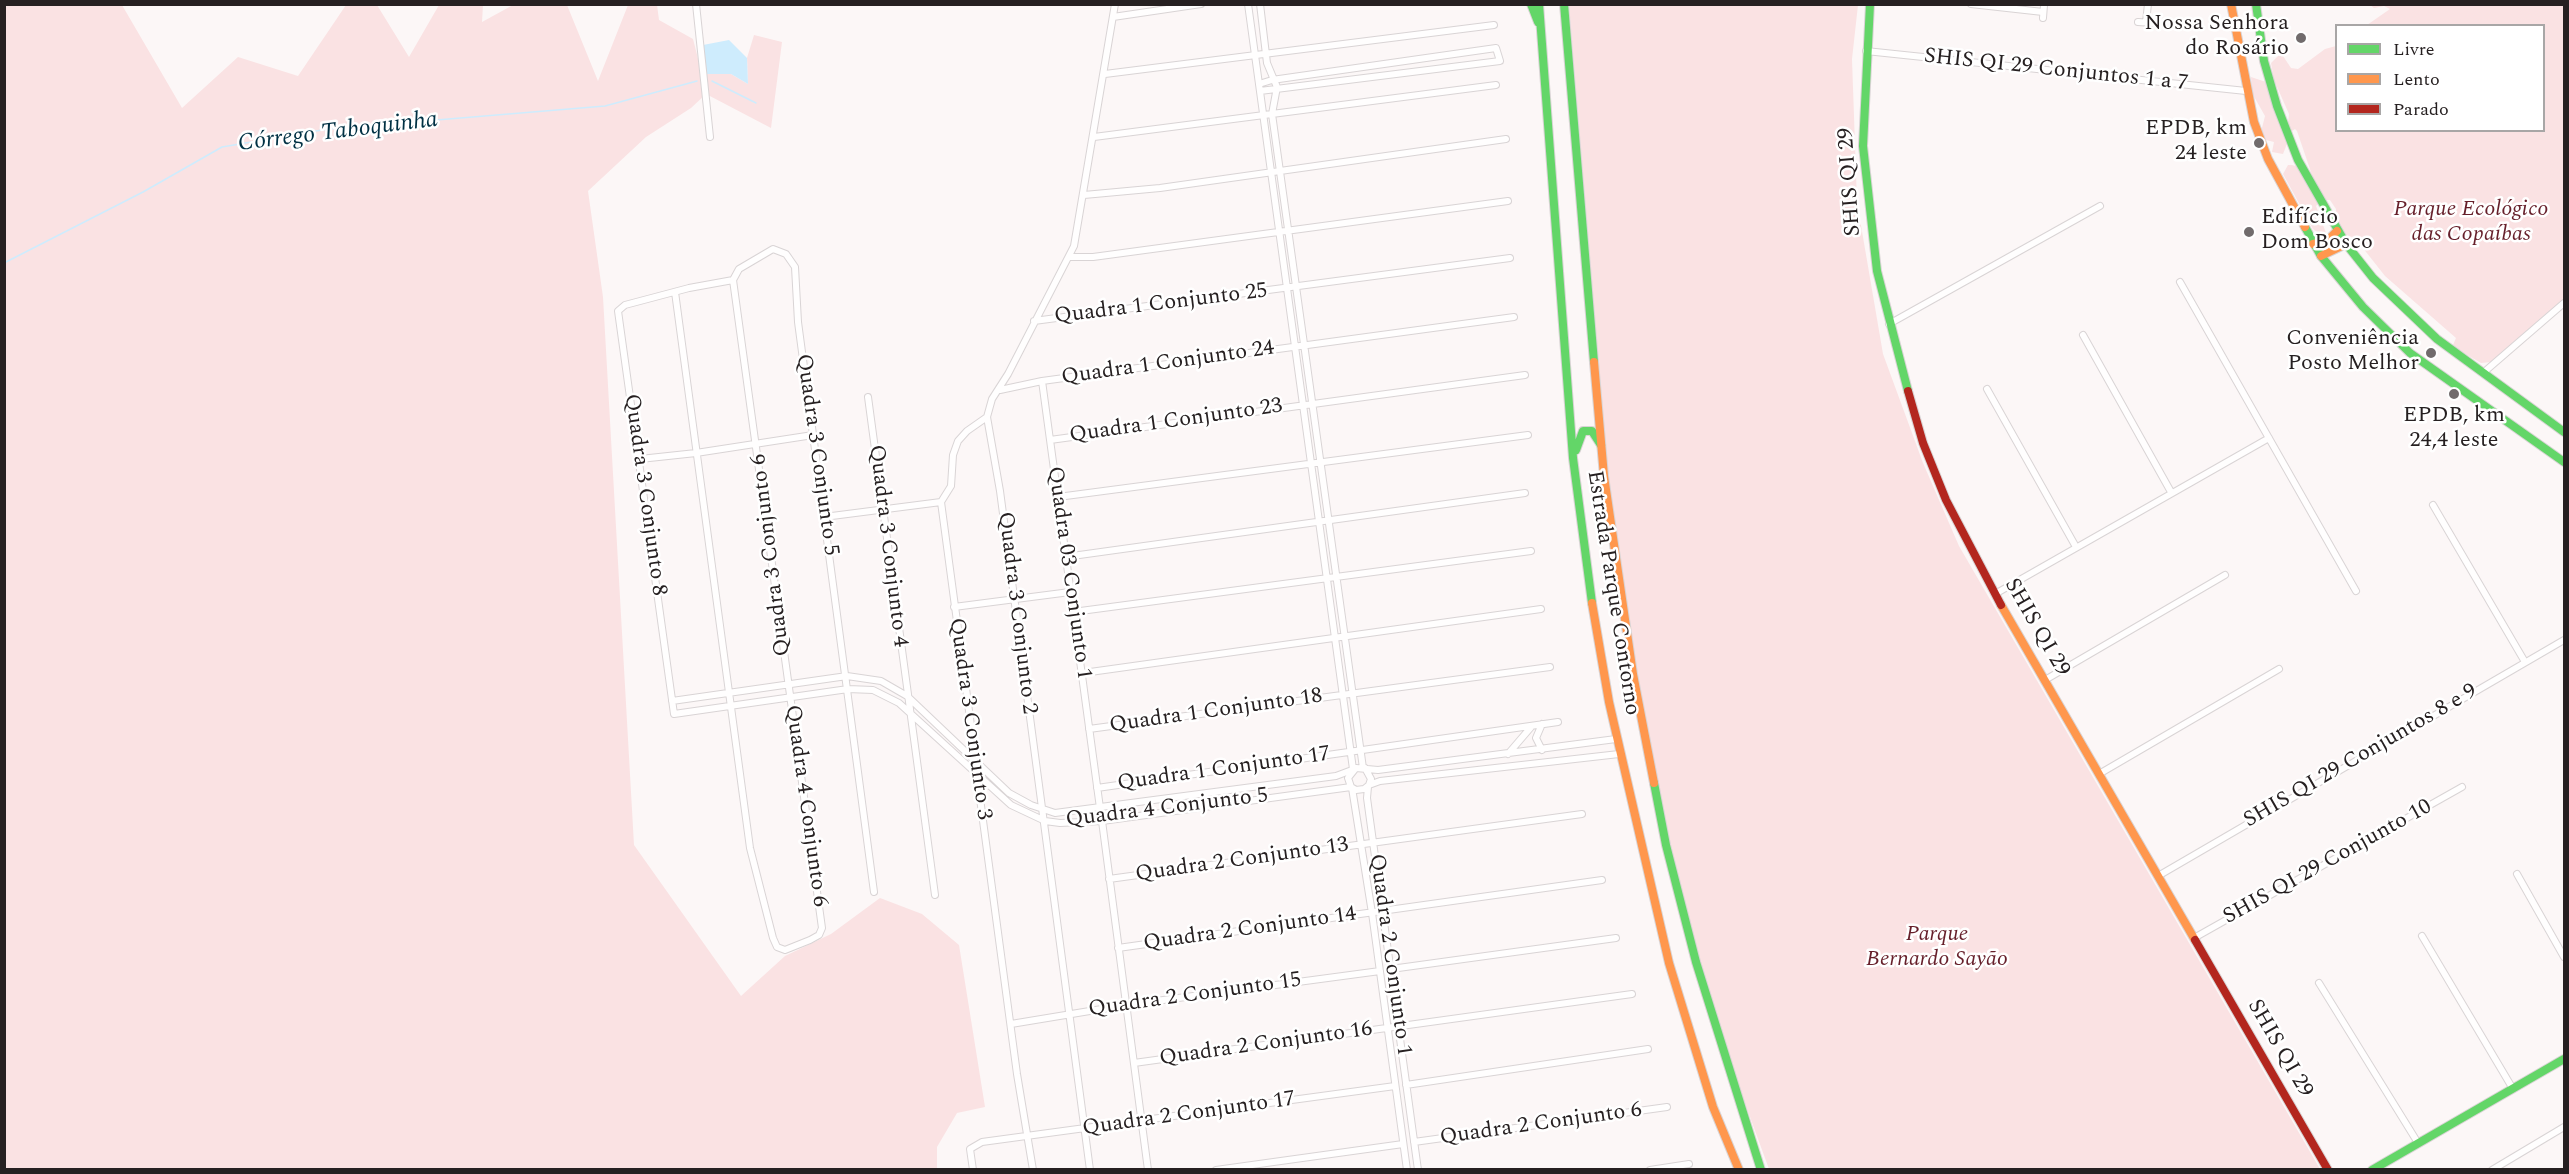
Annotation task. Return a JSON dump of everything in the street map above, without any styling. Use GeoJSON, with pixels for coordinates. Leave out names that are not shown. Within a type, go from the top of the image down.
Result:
{"type":"FeatureCollection","features":[{"type":"Feature","properties":{"kind":"main road"},"geometry":{"type":"LineString","coordinates":[[1531,4],[1541,31]]}},
{"type":"Feature","properties":{"kind":"main road","name":"Estrada Parque Contorno"},"geometry":{"type":"LineString","coordinates":[[1539,4],[1574,458],[1593,612],[1619,754],[1669,963],[1713,1107],[1739,1170]]}},
{"type":"Feature","properties":{"kind":"main road","name":"Estrada Parque Contorno"},"geometry":{"type":"LineString","coordinates":[[1564,4],[1609,510],[1633,674],[1666,845],[1696,962],[1761,1170]]}},
{"type":"Feature","properties":{"kind":"main road","name":"SHIS QI 29"},"geometry":{"type":"LineString","coordinates":[[1870,4],[1863,146],[1877,271],[1889,324],[1923,443],[1946,500],[1995,594],[2328,1170]]}},
{"type":"Feature","properties":{"kind":"main road"},"geometry":{"type":"LineString","coordinates":[[2231,4],[2246,91],[2268,159],[2321,256],[2363,307],[2410,353],[2565,462]]}},
{"type":"Feature","properties":{"kind":"main road"},"geometry":{"type":"LineString","coordinates":[[2256,4],[2264,62],[2277,106],[2298,160],[2346,244],[2397,303],[2437,339],[2565,432]]}},
{"type":"Feature","properties":{"kind":"main road"},"geometry":{"type":"LineString","coordinates":[[2313,244],[2327,242],[2337,231]]}},
{"type":"Feature","properties":{"kind":"main road"},"geometry":{"type":"LineString","coordinates":[[2321,256],[2346,244]]}},
{"type":"Feature","properties":{"kind":"main road"},"geometry":{"type":"LineString","coordinates":[[1574,458],[1583,431],[1589,430],[1595,434],[1603,450]]}},
{"type":"Feature","properties":{"kind":"main road"},"geometry":{"type":"LineString","coordinates":[[2556,456],[2564,449]]}},
{"type":"Feature","properties":{"kind":"main road"},"geometry":{"type":"LineString","coordinates":[[2372,1170],[2565,1059]]}},
{"type":"Feature","properties":{"kind":"street"},"geometry":{"type":"LineString","coordinates":[[696,4],[710,137]]}},
{"type":"Feature","properties":{"kind":"street"},"geometry":{"type":"LineString","coordinates":[[824,517],[941,502],[951,486],[953,455],[958,441],[967,431],[987,417],[992,399],[1000,390],[1069,257],[1076,238],[1115,4]]}},
{"type":"Feature","properties":{"kind":"street"},"geometry":{"type":"LineString","coordinates":[[1113,17],[1201,4]]}},
{"type":"Feature","properties":{"kind":"street"},"geometry":{"type":"LineString","coordinates":[[1248,4],[1351,753],[1352,770],[1348,778],[1352,787],[1362,844],[1407,1170]]}},
{"type":"Feature","properties":{"kind":"street"},"geometry":{"type":"LineString","coordinates":[[1260,4],[1265,54],[1277,91],[1272,114],[1352,693],[1364,768],[1371,779],[1368,786],[1374,842]]}},
{"type":"Feature","properties":{"kind":"street"},"geometry":{"type":"LineString","coordinates":[[1971,4],[2044,12]]}},
{"type":"Feature","properties":{"kind":"street"},"geometry":{"type":"LineString","coordinates":[[2138,22],[2150,23],[2148,4]]}},
{"type":"Feature","properties":{"kind":"street"},"geometry":{"type":"LineString","coordinates":[[1105,74],[1494,25]]}},
{"type":"Feature","properties":{"kind":"street"},"geometry":{"type":"LineString","coordinates":[[1497,48],[1500,61],[1277,91],[1259,87],[1274,80],[1497,48]]}},
{"type":"Feature","properties":{"kind":"street","name":"SHIS QI 29 Conjuntos 1 a 7"},"geometry":{"type":"LineString","coordinates":[[1866,51],[2246,91]]}},
{"type":"Feature","properties":{"kind":"street"},"geometry":{"type":"LineString","coordinates":[[1094,137],[1496,85]]}},
{"type":"Feature","properties":{"kind":"street"},"geometry":{"type":"LineString","coordinates":[[1084,195],[1271,173],[1506,139]]}},
{"type":"Feature","properties":{"kind":"street"},"geometry":{"type":"LineString","coordinates":[[1069,257],[1093,257],[1278,230],[1508,201]]}},
{"type":"Feature","properties":{"kind":"street"},"geometry":{"type":"LineString","coordinates":[[1889,324],[2100,206]]}},
{"type":"Feature","properties":{"kind":"street","name":"Quadra 3 Conjunto 5"},"geometry":{"type":"LineString","coordinates":[[733,280],[739,269],[759,256],[777,249],[791,259],[795,267],[798,322],[848,688]]}},
{"type":"Feature","properties":{"kind":"street","name":"Quadra 1 Conjunto 25"},"geometry":{"type":"LineString","coordinates":[[1034,321],[1510,258]]}},
{"type":"Feature","properties":{"kind":"street"},"geometry":{"type":"LineString","coordinates":[[640,459],[696,453],[756,445],[733,280],[675,292],[696,453],[732,705]]}},
{"type":"Feature","properties":{"kind":"street"},"geometry":{"type":"LineString","coordinates":[[2180,282],[2356,591]]}},
{"type":"Feature","properties":{"kind":"street","name":"Quadra 3 Conjunto 8"},"geometry":{"type":"LineString","coordinates":[[674,714],[618,310],[621,307],[675,292]]}},
{"type":"Feature","properties":{"kind":"street"},"geometry":{"type":"LineString","coordinates":[[2483,374],[2565,303]]}},
{"type":"Feature","properties":{"kind":"street","name":"Quadra 1 Conjunto 24"},"geometry":{"type":"LineString","coordinates":[[1042,381],[1514,317]]}},
{"type":"Feature","properties":{"kind":"street"},"geometry":{"type":"LineString","coordinates":[[2083,335],[2171,492]]}},
{"type":"Feature","properties":{"kind":"street","name":"Quadra 1 Conjunto 23"},"geometry":{"type":"LineString","coordinates":[[1050,440],[1525,375]]}},
{"type":"Feature","properties":{"kind":"street"},"geometry":{"type":"LineString","coordinates":[[1000,390],[1042,381]]}},
{"type":"Feature","properties":{"kind":"street","name":"Quadra 03 Conjunto 1"},"geometry":{"type":"LineString","coordinates":[[1042,381],[1083,674],[1097,788],[1097,808],[1109,879],[1148,1170]]}},
{"type":"Feature","properties":{"kind":"street"},"geometry":{"type":"LineString","coordinates":[[1987,389],[2076,547]]}},
{"type":"Feature","properties":{"kind":"street","name":"Quadra 3 Conjunto 4"},"geometry":{"type":"LineString","coordinates":[[868,396],[935,896]]}},
{"type":"Feature","properties":{"kind":"street","name":"Quadra 3 Conjunto 2"},"geometry":{"type":"LineString","coordinates":[[987,417],[1000,491],[1090,1170]]}},
{"type":"Feature","properties":{"kind":"street","name":"Quadra 3 Conjunto 6"},"geometry":{"type":"LineString","coordinates":[[789,684],[756,445],[813,435]]}},
{"type":"Feature","properties":{"kind":"street"},"geometry":{"type":"LineString","coordinates":[[1058,497],[1321,460],[1528,435]]}},
{"type":"Feature","properties":{"kind":"street"},"geometry":{"type":"LineString","coordinates":[[1995,594],[2269,438]]}},
{"type":"Feature","properties":{"kind":"street"},"geometry":{"type":"LineString","coordinates":[[1065,556],[1525,494]]}},
{"type":"Feature","properties":{"kind":"street","name":"Quadra 3 Conjunto 3"},"geometry":{"type":"LineString","coordinates":[[941,502],[1011,1024],[1033,1170]]}},
{"type":"Feature","properties":{"kind":"street"},"geometry":{"type":"LineString","coordinates":[[2433,505],[2525,662]]}},
{"type":"Feature","properties":{"kind":"street"},"geometry":{"type":"LineString","coordinates":[[1073,612],[1532,551]]}},
{"type":"Feature","properties":{"kind":"street"},"geometry":{"type":"LineString","coordinates":[[2045,680],[2225,575]]}},
{"type":"Feature","properties":{"kind":"street"},"geometry":{"type":"LineString","coordinates":[[954,607],[1070,592]]}},
{"type":"Feature","properties":{"kind":"street"},"geometry":{"type":"LineString","coordinates":[[1083,674],[1344,635],[1541,609]]}},
{"type":"Feature","properties":{"kind":"street","name":"SHIS QI 29 Conjuntos 8 e 9"},"geometry":{"type":"LineString","coordinates":[[2158,876],[2565,640]]}},
{"type":"Feature","properties":{"kind":"street","name":"Quadra 1 Conjunto 18"},"geometry":{"type":"LineString","coordinates":[[1089,729],[1550,667]]}},
{"type":"Feature","properties":{"kind":"street"},"geometry":{"type":"LineString","coordinates":[[2099,774],[2279,669]]}},
{"type":"Feature","properties":{"kind":"street"},"geometry":{"type":"LineString","coordinates":[[672,701],[847,676],[881,681],[907,696]]}},
{"type":"Feature","properties":{"kind":"street","name":"Quadra 4 Conjunto 6"},"geometry":{"type":"LineString","coordinates":[[732,705],[750,848],[773,938],[780,950],[792,949],[819,935],[822,928],[789,684]]}},
{"type":"Feature","properties":{"kind":"street"},"geometry":{"type":"LineString","coordinates":[[848,688],[874,892]]}},
{"type":"Feature","properties":{"kind":"street","name":"Quadra 4 Conjunto 5"},"geometry":{"type":"LineString","coordinates":[[674,714],[848,688],[873,690],[899,703],[1011,805],[1045,820],[1110,820],[1352,787]]}},
{"type":"Feature","properties":{"kind":"street","name":"Quadra 1 Conjunto 17"},"geometry":{"type":"LineString","coordinates":[[907,696],[1009,793],[1043,810],[1066,813],[1336,776],[1352,770]]}},
{"type":"Feature","properties":{"kind":"street","name":"Quadra 1 Conjunto 17"},"geometry":{"type":"LineString","coordinates":[[1097,788],[1558,722]]}},
{"type":"Feature","properties":{"kind":"street"},"geometry":{"type":"LineString","coordinates":[[1542,724],[1536,738],[1545,749],[1549,761]]}},
{"type":"Feature","properties":{"kind":"street"},"geometry":{"type":"LineString","coordinates":[[1508,754],[1533,726]]}},
{"type":"Feature","properties":{"kind":"street"},"geometry":{"type":"LineString","coordinates":[[1352,770],[1364,768],[1378,770],[1616,739]]}},
{"type":"Feature","properties":{"kind":"street"},"geometry":{"type":"LineString","coordinates":[[1568,746],[1569,759]]}},
{"type":"Feature","properties":{"kind":"street"},"geometry":{"type":"LineString","coordinates":[[1352,787],[1360,790],[1380,781],[1619,754]]}},
{"type":"Feature","properties":{"kind":"street","name":"SHIS QI 29 Conjunto 10"},"geometry":{"type":"LineString","coordinates":[[2194,938],[2462,787]]}},
{"type":"Feature","properties":{"kind":"street"},"geometry":{"type":"LineString","coordinates":[[1109,807],[1110,820]]}},
{"type":"Feature","properties":{"kind":"street","name":"Quadra 2 Conjunto 1"},"geometry":{"type":"LineString","coordinates":[[1418,1170],[1374,842],[1582,814]]}},
{"type":"Feature","properties":{"kind":"street","name":"Quadra 2 Conjunto 13"},"geometry":{"type":"LineString","coordinates":[[1109,879],[1374,842]]}},
{"type":"Feature","properties":{"kind":"street"},"geometry":{"type":"LineString","coordinates":[[2517,874],[2565,957]]}},
{"type":"Feature","properties":{"kind":"street","name":"Quadra 2 Conjunto 14"},"geometry":{"type":"LineString","coordinates":[[1118,948],[1602,880]]}},
{"type":"Feature","properties":{"kind":"street"},"geometry":{"type":"LineString","coordinates":[[2422,936],[2514,1089]]}},
{"type":"Feature","properties":{"kind":"street"},"geometry":{"type":"LineString","coordinates":[[1390,969],[1616,938]]}},
{"type":"Feature","properties":{"kind":"street","name":"Quadra 2 Conjunto 15"},"geometry":{"type":"LineString","coordinates":[[1011,1024],[1126,1005],[1380,971]]}},
{"type":"Feature","properties":{"kind":"street"},"geometry":{"type":"LineString","coordinates":[[2319,983],[2418,1143]]}},
{"type":"Feature","properties":{"kind":"street","name":"Quadra 2 Conjunto 16"},"geometry":{"type":"LineString","coordinates":[[1134,1063],[1632,994]]}},
{"type":"Feature","properties":{"kind":"street"},"geometry":{"type":"LineString","coordinates":[[1406,1085],[1648,1049]]}},
{"type":"Feature","properties":{"kind":"street","name":"Quadra 2 Conjunto 17"},"geometry":{"type":"LineString","coordinates":[[973,1170],[970,1149],[982,1142],[1086,1130],[1395,1086]]}},
{"type":"Feature","properties":{"kind":"street","name":"Quadra 2 Conjunto 6"},"geometry":{"type":"LineString","coordinates":[[1414,1142],[1667,1107]]}},
{"type":"Feature","properties":{"kind":"street"},"geometry":{"type":"LineString","coordinates":[[2492,1170],[2565,1127]]}},
{"type":"Feature","properties":{"kind":"street"},"geometry":{"type":"LineString","coordinates":[[1216,1170],[1403,1144]]}},
{"type":"Feature","properties":{"kind":"street"},"geometry":{"type":"LineString","coordinates":[[1650,1170],[1689,1164]]}},
{"type":"Feature","properties":{"kind":"green space"},"geometry":{"type":"Polygon","coordinates":[[[4,5],[122,5],[182,108],[238,57],[298,76],[346,5],[377,5],[409,57],[439,5],[483,5],[482,22],[513,5],[567,5],[598,81],[628,5],[657,5],[659,20],[693,39],[706,90],[706,74],[731,74],[748,84],[747,58],[754,35],[782,42],[771,128],[706,94],[691,108],[646,137],[588,191],[603,297],[634,845],[741,996],[785,956],[831,934],[880,898],[922,914],[959,945],[985,1107],[957,1113],[937,1147],[937,1169],[5,1169],[4,5]]]}},
{"type":"Feature","properties":{"kind":"green space","name":"Parque Bernardo Sayão"},"geometry":{"type":"Polygon","coordinates":[[[1569,5],[1858,5],[1852,59],[1857,202],[1883,354],[1923,463],[1959,546],[2320,1169],[1769,1169],[1708,1002],[1641,734],[1613,535],[1569,5]]]}},
{"type":"Feature","properties":{"kind":"green space","name":"Parque Ecológico das Copaíbas"},"geometry":{"type":"Polygon","coordinates":[[[2370,5],[2564,5],[2564,302],[2491,362],[2481,363],[2453,345],[2456,338],[2385,276],[2355,238],[2340,233],[2335,220],[2336,209],[2330,200],[2322,200],[2316,206],[2326,233],[2318,233],[2313,229],[2283,174],[2288,165],[2292,165],[2299,167],[2314,181],[2297,131],[2295,129],[2292,131],[2283,154],[2272,152],[2274,142],[2266,140],[2261,132],[2265,116],[2252,93],[2251,77],[2269,83],[2288,123],[2289,114],[2274,80],[2271,63],[2278,56],[2283,56],[2291,68],[2298,69],[2325,49],[2335,46],[2335,132],[2545,132],[2545,24],[2368,24],[2390,9],[2384,6],[2374,8],[2370,5]]]}},
{"type":"Feature","properties":{"kind":"water"},"geometry":{"type":"Polygon","coordinates":[[[729,40],[747,58],[748,84],[731,74],[706,74],[703,45],[729,40]]]}},
{"type":"Feature","properties":{"kind":"waterway","name":"Córrego Taboquinha"},"geometry":{"type":"LineString","coordinates":[[4,263],[143,192],[222,147],[328,129],[605,106],[697,81]]}},
{"type":"Feature","properties":{"kind":"waterway","name":"Córrego Taboquinha"},"geometry":{"type":"LineString","coordinates":[[712,81],[756,103]]}},
{"type":"Feature","properties":{"kind":"traffic: fast"},"geometry":{"type":"LineString","coordinates":[[1531,4],[1538,22]]}},
{"type":"Feature","properties":{"kind":"traffic: fast"},"geometry":{"type":"LineString","coordinates":[[1539,4],[1573,458],[1592,603]]}},
{"type":"Feature","properties":{"kind":"traffic: fast"},"geometry":{"type":"LineString","coordinates":[[1564,4],[1594,362]]}},
{"type":"Feature","properties":{"kind":"traffic: fast"},"geometry":{"type":"LineString","coordinates":[[1870,4],[1863,146],[1877,271],[1908,391]]}},
{"type":"Feature","properties":{"kind":"traffic: fast"},"geometry":{"type":"LineString","coordinates":[[2256,4],[2264,61],[2277,106],[2298,160],[2346,244],[2373,278],[2437,339],[2564,432]]}},
{"type":"Feature","properties":{"kind":"traffic: fast"},"geometry":{"type":"LineString","coordinates":[[2305,227],[2321,256],[2363,307],[2410,353],[2564,462]]}},
{"type":"Feature","properties":{"kind":"traffic: fast"},"geometry":{"type":"LineString","coordinates":[[1576,450],[1583,431],[1592,431],[1601,445]]}},
{"type":"Feature","properties":{"kind":"traffic: fast"},"geometry":{"type":"LineString","coordinates":[[1654,783],[1666,845],[1696,962],[1761,1170]]}},
{"type":"Feature","properties":{"kind":"traffic: fast"},"geometry":{"type":"LineString","coordinates":[[2372,1170],[2564,1059]]}},
{"type":"Feature","properties":{"kind":"traffic: slow"},"geometry":{"type":"LineString","coordinates":[[2231,4],[2254,122],[2268,159],[2305,227]]}},
{"type":"Feature","properties":{"kind":"traffic: slow"},"geometry":{"type":"LineString","coordinates":[[2313,244],[2327,241],[2337,231]]}},
{"type":"Feature","properties":{"kind":"traffic: slow"},"geometry":{"type":"LineString","coordinates":[[2321,256],[2346,244]]}},
{"type":"Feature","properties":{"kind":"traffic: slow"},"geometry":{"type":"LineString","coordinates":[[1594,362],[1604,476],[1633,674],[1654,783]]}},
{"type":"Feature","properties":{"kind":"traffic: slow"},"geometry":{"type":"LineString","coordinates":[[1592,603],[1609,702],[1669,963],[1713,1107],[1739,1170]]}},
{"type":"Feature","properties":{"kind":"traffic: slow"},"geometry":{"type":"LineString","coordinates":[[2001,605],[2195,940]]}},
{"type":"Feature","properties":{"kind":"traffic: jam"},"geometry":{"type":"LineString","coordinates":[[1908,391],[1923,443],[1946,500],[2001,605]]}},
{"type":"Feature","properties":{"kind":"traffic: jam"},"geometry":{"type":"LineString","coordinates":[[2195,940],[2328,1170]]}},
{"type":"Feature","properties":{"kind":"place","name":"Nossa Senhora do Rosário"},"geometry":{"type":"Point","coordinates":[2301,38]}},
{"type":"Feature","properties":{"kind":"place","name":"EPDB, km 24 leste"},"geometry":{"type":"Point","coordinates":[2259,143]}},
{"type":"Feature","properties":{"kind":"place","name":"Edifício Dom Bosco"},"geometry":{"type":"Point","coordinates":[2249,232]}},
{"type":"Feature","properties":{"kind":"place","name":"Conveniência Posto Melhor"},"geometry":{"type":"Point","coordinates":[2431,353]}},
{"type":"Feature","properties":{"kind":"place","name":"EPDB, km 24,4 leste"},"geometry":{"type":"Point","coordinates":[2454,394]}}]}
